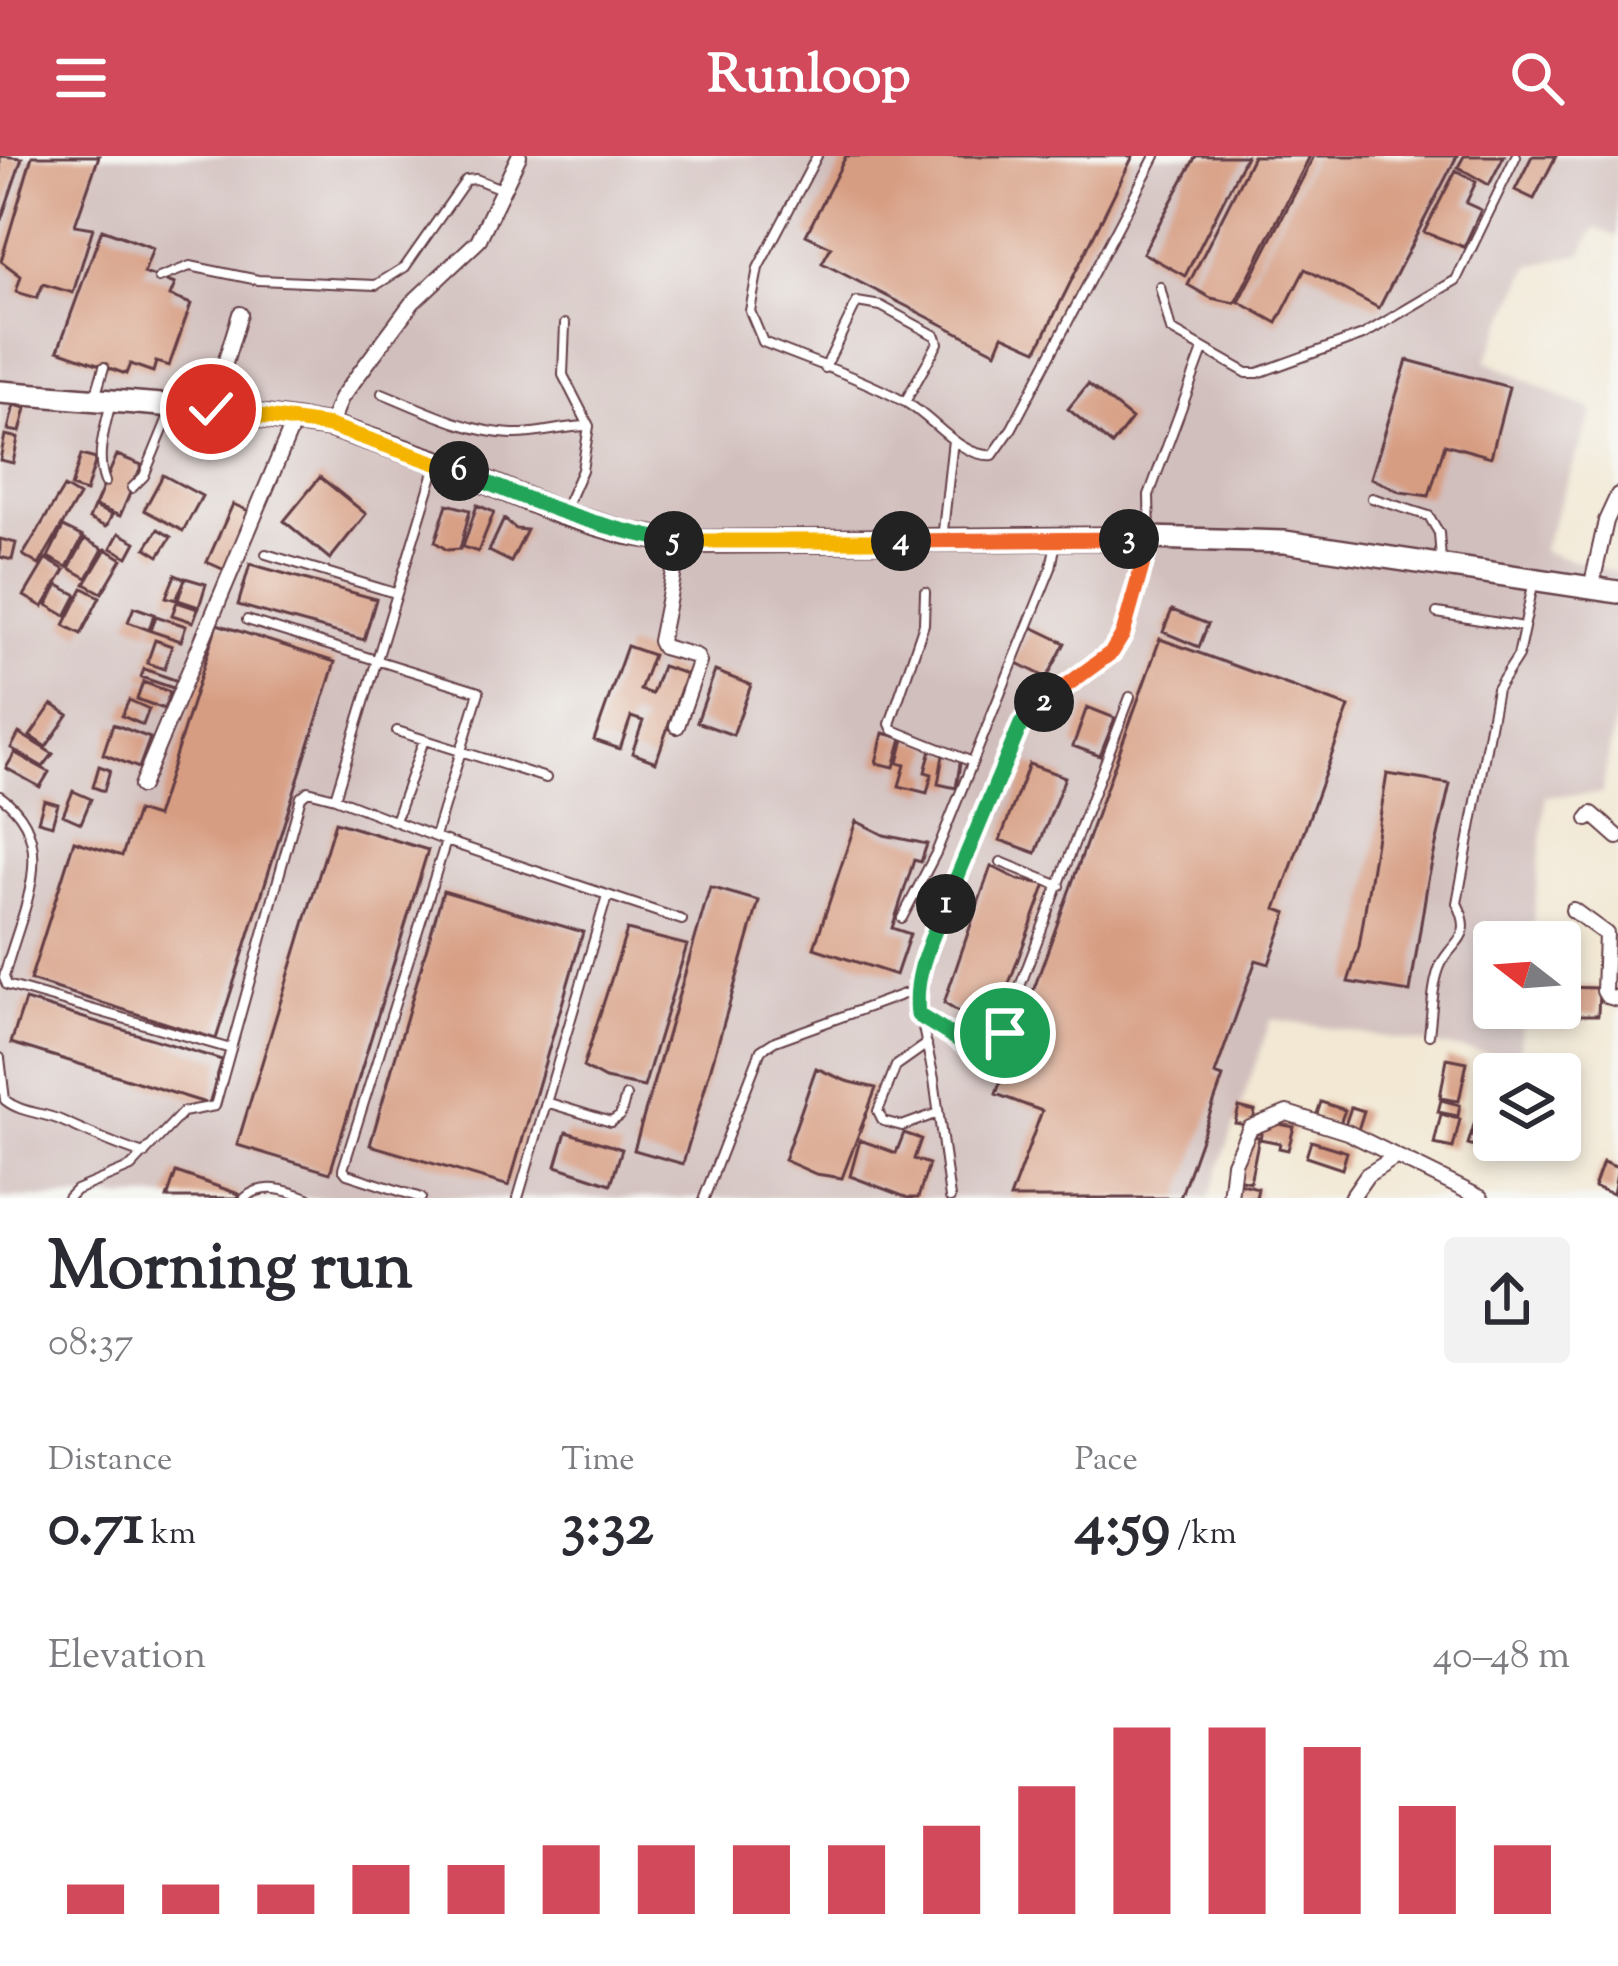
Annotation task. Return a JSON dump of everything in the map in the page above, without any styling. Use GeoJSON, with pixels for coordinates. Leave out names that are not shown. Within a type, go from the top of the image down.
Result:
{"type":"FeatureCollection","features":[{"type":"Feature","properties":{"kind":"main road"},"geometry":{"type":"LineString","coordinates":[[0,392],[211,409],[330,426],[438,462],[562,514],[680,542],[1150,538],[1285,542],[1618,592]]}},
{"type":"Feature","properties":{"kind":"street"},"geometry":{"type":"LineString","coordinates":[[330,426],[341,398],[412,303],[478,241],[519,156]]}},
{"type":"Feature","properties":{"kind":"street"},"geometry":{"type":"LineString","coordinates":[[211,409],[240,314]]}},
{"type":"Feature","properties":{"kind":"street"},"geometry":{"type":"LineString","coordinates":[[141,786],[295,419]]}},
{"type":"Feature","properties":{"kind":"street"},"geometry":{"type":"LineString","coordinates":[[1591,588],[1606,521],[1618,495]]}},
{"type":"Feature","properties":{"kind":"street"},"geometry":{"type":"LineString","coordinates":[[677,726],[699,662],[696,656],[664,647],[660,641],[680,542]]}},
{"type":"Feature","properties":{"kind":"street"},"geometry":{"type":"LineString","coordinates":[[1588,819],[1592,814],[1618,837]]}},
{"type":"Feature","properties":{"kind":"street"},"geometry":{"type":"LineString","coordinates":[[1573,910],[1612,933],[1604,991],[1618,999]]}},
{"type":"Feature","properties":{"kind":"street"},"geometry":{"type":"LineString","coordinates":[[1229,1198],[1243,1138],[1257,1124],[1286,1113],[1347,1132],[1481,1198]]}},
{"type":"Feature","properties":{"kind":"street"},"geometry":{"type":"LineString","coordinates":[[1352,1198],[1367,1175],[1394,1158]]}},
{"type":"Feature","properties":{"kind":"lane"},"geometry":{"type":"LineString","coordinates":[[817,156],[758,268],[750,310],[764,342],[905,402],[982,456],[993,455],[1012,428],[1155,156]]}},
{"type":"Feature","properties":{"kind":"lane"},"geometry":{"type":"LineString","coordinates":[[1160,287],[1171,331],[1247,373],[1363,335],[1456,280],[1516,156]]}},
{"type":"Feature","properties":{"kind":"lane"},"geometry":{"type":"LineString","coordinates":[[159,278],[190,266],[258,280],[376,285],[405,267],[466,180],[505,190]]}},
{"type":"Feature","properties":{"kind":"lane"},"geometry":{"type":"LineString","coordinates":[[825,368],[856,302],[881,306],[936,336],[938,343],[905,402]]}},
{"type":"Feature","properties":{"kind":"lane"},"geometry":{"type":"LineString","coordinates":[[562,514],[581,470],[589,426],[563,375],[565,324]]}},
{"type":"Feature","properties":{"kind":"lane"},"geometry":{"type":"LineString","coordinates":[[950,1198],[927,1044],[918,1015],[915,990],[921,965],[1021,724],[1033,709],[1112,652],[1123,634],[1150,538],[1149,495],[1203,350]]}},
{"type":"Feature","properties":{"kind":"lane"},"geometry":{"type":"LineString","coordinates":[[104,367],[100,469],[105,482]]}},
{"type":"Feature","properties":{"kind":"lane"},"geometry":{"type":"LineString","coordinates":[[382,393],[464,426],[514,435],[589,426]]}},
{"type":"Feature","properties":{"kind":"lane"},"geometry":{"type":"LineString","coordinates":[[132,488],[144,476],[172,406]]}},
{"type":"Feature","properties":{"kind":"lane"},"geometry":{"type":"LineString","coordinates":[[942,541],[953,440]]}},
{"type":"Feature","properties":{"kind":"lane"},"geometry":{"type":"LineString","coordinates":[[335,798],[438,462]]}},
{"type":"Feature","properties":{"kind":"lane"},"geometry":{"type":"LineString","coordinates":[[1372,498],[1429,516],[1439,533],[1442,565]]}},
{"type":"Feature","properties":{"kind":"lane"},"geometry":{"type":"LineString","coordinates":[[902,918],[936,853],[1051,568],[1057,540]]}},
{"type":"Feature","properties":{"kind":"lane"},"geometry":{"type":"LineString","coordinates":[[266,554],[395,593]]}},
{"type":"Feature","properties":{"kind":"lane"},"geometry":{"type":"LineString","coordinates":[[1429,1035],[1442,963],[1462,941],[1464,917],[1457,903],[1497,689],[1518,656],[1535,580]]}},
{"type":"Feature","properties":{"kind":"lane"},"geometry":{"type":"LineString","coordinates":[[925,592],[924,624],[890,724],[893,730],[970,760]]}},
{"type":"Feature","properties":{"kind":"lane"},"geometry":{"type":"LineString","coordinates":[[1437,613],[1524,627]]}},
{"type":"Feature","properties":{"kind":"lane"},"geometry":{"type":"LineString","coordinates":[[247,620],[479,692],[435,836]]}},
{"type":"Feature","properties":{"kind":"lane"},"geometry":{"type":"LineString","coordinates":[[918,1015],[983,1055],[995,1052],[1130,697]]}},
{"type":"Feature","properties":{"kind":"lane"},"geometry":{"type":"LineString","coordinates":[[397,731],[546,778]]}},
{"type":"Feature","properties":{"kind":"lane"},"geometry":{"type":"LineString","coordinates":[[395,821],[424,740]]}},
{"type":"Feature","properties":{"kind":"lane"},"geometry":{"type":"LineString","coordinates":[[68,1198],[131,1167],[183,1112],[215,1106],[301,797],[308,791],[682,920]]}},
{"type":"Feature","properties":{"kind":"lane"},"geometry":{"type":"LineString","coordinates":[[0,796],[30,828],[37,855],[4,977],[7,985],[231,1049]]}},
{"type":"Feature","properties":{"kind":"lane"},"geometry":{"type":"LineString","coordinates":[[421,1198],[347,1174],[344,1169],[446,841]]}},
{"type":"Feature","properties":{"kind":"lane"},"geometry":{"type":"LineString","coordinates":[[1001,862],[1060,886]]}},
{"type":"Feature","properties":{"kind":"lane"},"geometry":{"type":"LineString","coordinates":[[518,1198],[607,896]]}},
{"type":"Feature","properties":{"kind":"lane"},"geometry":{"type":"LineString","coordinates":[[703,1197],[761,1050],[915,990]]}},
{"type":"Feature","properties":{"kind":"lane"},"geometry":{"type":"LineString","coordinates":[[927,1044],[896,1066],[878,1111],[883,1121],[902,1126],[938,1113]]}},
{"type":"Feature","properties":{"kind":"lane"},"geometry":{"type":"LineString","coordinates":[[0,1058],[5,1100],[10,1105],[144,1154]]}},
{"type":"Feature","properties":{"kind":"lane"},"geometry":{"type":"LineString","coordinates":[[546,1102],[616,1122],[626,1096]]}},
{"type":"Feature","properties":{"kind":"lane"},"geometry":{"type":"LineString","coordinates":[[245,1198],[255,1190],[273,1189],[308,1198]]}},
{"type":"Feature","properties":{"kind":"shaded area"},"geometry":{"type":"Polygon","coordinates":[[[0,156],[1618,156],[1618,237],[1595,228],[1582,254],[1530,266],[1486,361],[1593,411],[1542,551],[1618,573],[1618,699],[1602,794],[1546,796],[1533,921],[1473,921],[1473,1029],[1522,1029],[1520,1053],[1487,1053],[1271,1019],[1209,1198],[0,1198],[0,156]]]}},
{"type":"Feature","properties":{"kind":"building"},"geometry":{"type":"Polygon","coordinates":[[[0,156],[22,158],[1,220],[0,220],[0,156]]]}},
{"type":"Feature","properties":{"kind":"building"},"geometry":{"type":"Polygon","coordinates":[[[32,156],[99,156],[75,225],[93,228],[73,293],[43,284],[37,298],[16,292],[21,276],[1,261],[32,156]]]}},
{"type":"Feature","properties":{"kind":"building"},"geometry":{"type":"Polygon","coordinates":[[[846,156],[1133,156],[1037,350],[1003,335],[996,352],[822,263],[831,247],[806,235],[846,156]]]}},
{"type":"Feature","properties":{"kind":"building"},"geometry":{"type":"Polygon","coordinates":[[[1196,156],[1246,156],[1185,276],[1143,253],[1196,156]]]}},
{"type":"Feature","properties":{"kind":"building"},"geometry":{"type":"Polygon","coordinates":[[[1253,156],[1310,156],[1235,303],[1211,298],[1188,285],[1253,156]]]}},
{"type":"Feature","properties":{"kind":"building"},"geometry":{"type":"Polygon","coordinates":[[[1314,156],[1457,156],[1379,308],[1305,269],[1277,323],[1239,302],[1314,156]]]}},
{"type":"Feature","properties":{"kind":"building"},"geometry":{"type":"Polygon","coordinates":[[[1464,156],[1504,156],[1489,185],[1458,167],[1464,156]]]}},
{"type":"Feature","properties":{"kind":"building"},"geometry":{"type":"Polygon","coordinates":[[[1532,156],[1556,156],[1534,199],[1515,190],[1532,156]]]}},
{"type":"Feature","properties":{"kind":"building"},"geometry":{"type":"Polygon","coordinates":[[[1456,170],[1476,182],[1466,203],[1481,210],[1464,247],[1424,232],[1456,170]]]}},
{"type":"Feature","properties":{"kind":"building"},"geometry":{"type":"Polygon","coordinates":[[[102,229],[153,248],[144,273],[175,284],[170,296],[191,304],[169,366],[156,362],[153,372],[130,364],[126,374],[58,350],[102,229]]]}},
{"type":"Feature","properties":{"kind":"building"},"geometry":{"type":"Polygon","coordinates":[[[1407,360],[1509,387],[1491,457],[1445,444],[1429,496],[1401,492],[1371,478],[1407,360]]]}},
{"type":"Feature","properties":{"kind":"building"},"geometry":{"type":"Polygon","coordinates":[[[1088,384],[1132,419],[1112,445],[1068,409],[1088,384]]]}},
{"type":"Feature","properties":{"kind":"building"},"geometry":{"type":"Polygon","coordinates":[[[14,405],[26,408],[20,432],[8,430],[14,405]]]}},
{"type":"Feature","properties":{"kind":"building"},"geometry":{"type":"Polygon","coordinates":[[[5,435],[18,438],[13,463],[0,460],[5,435]]]}},
{"type":"Feature","properties":{"kind":"building"},"geometry":{"type":"Polygon","coordinates":[[[81,455],[96,459],[86,492],[71,487],[81,455]]]}},
{"type":"Feature","properties":{"kind":"building"},"geometry":{"type":"Polygon","coordinates":[[[117,455],[142,465],[120,516],[95,506],[117,455]]]}},
{"type":"Feature","properties":{"kind":"building"},"geometry":{"type":"Polygon","coordinates":[[[163,475],[202,496],[183,531],[144,510],[163,475]]]}},
{"type":"Feature","properties":{"kind":"building"},"geometry":{"type":"Polygon","coordinates":[[[320,477],[366,514],[330,559],[284,521],[320,477]]]}},
{"type":"Feature","properties":{"kind":"building"},"geometry":{"type":"Polygon","coordinates":[[[64,487],[79,496],[39,565],[23,555],[64,487]]]}},
{"type":"Feature","properties":{"kind":"building"},"geometry":{"type":"Polygon","coordinates":[[[233,504],[251,512],[225,570],[207,562],[233,504]]]}},
{"type":"Feature","properties":{"kind":"building"},"geometry":{"type":"Polygon","coordinates":[[[447,504],[470,510],[460,549],[447,550],[435,542],[447,504]]]}},
{"type":"Feature","properties":{"kind":"building"},"geometry":{"type":"Polygon","coordinates":[[[477,505],[494,512],[478,552],[463,547],[477,505]]]}},
{"type":"Feature","properties":{"kind":"building"},"geometry":{"type":"Polygon","coordinates":[[[94,507],[112,515],[106,527],[89,519],[94,507]]]}},
{"type":"Feature","properties":{"kind":"building"},"geometry":{"type":"Polygon","coordinates":[[[504,519],[516,529],[527,530],[511,562],[489,551],[504,519]]]}},
{"type":"Feature","properties":{"kind":"building"},"geometry":{"type":"Polygon","coordinates":[[[63,527],[83,537],[67,567],[48,557],[63,527]]]}},
{"type":"Feature","properties":{"kind":"building"},"geometry":{"type":"Polygon","coordinates":[[[158,529],[171,537],[159,556],[146,548],[158,529]]]}},
{"type":"Feature","properties":{"kind":"building"},"geometry":{"type":"Polygon","coordinates":[[[119,533],[136,542],[128,557],[111,548],[119,533]]]}},
{"type":"Feature","properties":{"kind":"building"},"geometry":{"type":"Polygon","coordinates":[[[0,539],[16,543],[12,560],[0,557],[0,539]]]}},
{"type":"Feature","properties":{"kind":"building"},"geometry":{"type":"Polygon","coordinates":[[[85,539],[103,549],[87,578],[69,568],[85,539]]]}},
{"type":"Feature","properties":{"kind":"building"},"geometry":{"type":"Polygon","coordinates":[[[106,549],[122,559],[102,593],[85,584],[106,549]]]}},
{"type":"Feature","properties":{"kind":"building"},"geometry":{"type":"Polygon","coordinates":[[[46,559],[65,570],[43,607],[24,596],[46,559]]]}},
{"type":"Feature","properties":{"kind":"building"},"geometry":{"type":"Polygon","coordinates":[[[250,564],[376,599],[364,640],[238,605],[250,564]]]}},
{"type":"Feature","properties":{"kind":"building"},"geometry":{"type":"Polygon","coordinates":[[[175,575],[185,579],[176,600],[166,597],[175,575]]]}},
{"type":"Feature","properties":{"kind":"building"},"geometry":{"type":"Polygon","coordinates":[[[185,578],[206,584],[199,607],[178,600],[185,578]]]}},
{"type":"Feature","properties":{"kind":"building"},"geometry":{"type":"Polygon","coordinates":[[[58,585],[77,595],[66,616],[47,605],[58,585]]]}},
{"type":"Feature","properties":{"kind":"building"},"geometry":{"type":"Polygon","coordinates":[[[83,588],[100,597],[81,634],[64,625],[83,588]]]}},
{"type":"Feature","properties":{"kind":"building"},"geometry":{"type":"Polygon","coordinates":[[[177,602],[198,609],[193,622],[172,615],[177,602]]]}},
{"type":"Feature","properties":{"kind":"building"},"geometry":{"type":"Polygon","coordinates":[[[134,607],[154,614],[149,630],[128,622],[134,607]]]}},
{"type":"Feature","properties":{"kind":"building"},"geometry":{"type":"Polygon","coordinates":[[[1172,610],[1208,624],[1199,647],[1163,632],[1172,610]]]}},
{"type":"Feature","properties":{"kind":"building"},"geometry":{"type":"Polygon","coordinates":[[[156,616],[186,626],[181,641],[151,631],[156,616]]]}},
{"type":"Feature","properties":{"kind":"building"},"geometry":{"type":"Polygon","coordinates":[[[217,624],[335,662],[216,1039],[30,980],[74,841],[122,856],[137,811],[156,817],[217,624]]]}},
{"type":"Feature","properties":{"kind":"building"},"geometry":{"type":"Polygon","coordinates":[[[1032,627],[1065,643],[1047,678],[1014,661],[1032,627]]]}},
{"type":"Feature","properties":{"kind":"building"},"geometry":{"type":"Polygon","coordinates":[[[1160,639],[1349,707],[1276,909],[1287,913],[1269,964],[1256,960],[1215,1074],[1223,1077],[1180,1198],[1010,1198],[1042,1111],[996,1094],[1160,639]]]}},
{"type":"Feature","properties":{"kind":"building"},"geometry":{"type":"Polygon","coordinates":[[[155,640],[172,646],[164,669],[147,663],[155,640]]]}},
{"type":"Feature","properties":{"kind":"building"},"geometry":{"type":"Polygon","coordinates":[[[627,646],[653,655],[640,690],[652,694],[662,666],[686,674],[656,762],[632,753],[643,721],[631,717],[620,749],[594,740],[627,646]]]}},
{"type":"Feature","properties":{"kind":"building"},"geometry":{"type":"Polygon","coordinates":[[[144,669],[178,681],[176,689],[141,677],[144,669]]]}},
{"type":"Feature","properties":{"kind":"building"},"geometry":{"type":"Polygon","coordinates":[[[715,671],[751,685],[733,735],[697,722],[715,671]]]}},
{"type":"Feature","properties":{"kind":"building"},"geometry":{"type":"Polygon","coordinates":[[[143,682],[170,692],[164,709],[137,699],[143,682]]]}},
{"type":"Feature","properties":{"kind":"building"},"geometry":{"type":"Polygon","coordinates":[[[129,700],[149,709],[143,725],[122,716],[129,700]]]}},
{"type":"Feature","properties":{"kind":"building"},"geometry":{"type":"Polygon","coordinates":[[[52,704],[68,715],[46,747],[30,736],[52,704]]]}},
{"type":"Feature","properties":{"kind":"building"},"geometry":{"type":"Polygon","coordinates":[[[1087,707],[1115,718],[1100,756],[1073,746],[1087,707]]]}},
{"type":"Feature","properties":{"kind":"building"},"geometry":{"type":"Polygon","coordinates":[[[113,724],[150,738],[139,768],[103,754],[113,724]]]}},
{"type":"Feature","properties":{"kind":"building"},"geometry":{"type":"Polygon","coordinates":[[[19,733],[53,754],[43,767],[11,748],[19,733]]]}},
{"type":"Feature","properties":{"kind":"building"},"geometry":{"type":"Polygon","coordinates":[[[883,733],[902,738],[894,767],[876,763],[883,733]]]}},
{"type":"Feature","properties":{"kind":"building"},"geometry":{"type":"Polygon","coordinates":[[[904,739],[932,746],[925,772],[932,774],[927,793],[899,786],[905,765],[898,763],[904,739]]]}},
{"type":"Feature","properties":{"kind":"building"},"geometry":{"type":"Polygon","coordinates":[[[15,753],[49,772],[40,787],[6,768],[15,753]]]}},
{"type":"Feature","properties":{"kind":"building"},"geometry":{"type":"Polygon","coordinates":[[[943,755],[961,758],[956,788],[938,784],[943,755]]]}},
{"type":"Feature","properties":{"kind":"building"},"geometry":{"type":"Polygon","coordinates":[[[1029,764],[1065,777],[1036,853],[1000,840],[1029,764]]]}},
{"type":"Feature","properties":{"kind":"building"},"geometry":{"type":"Polygon","coordinates":[[[99,766],[110,770],[104,791],[93,787],[99,766]]]}},
{"type":"Feature","properties":{"kind":"building"},"geometry":{"type":"Polygon","coordinates":[[[1387,774],[1450,784],[1410,992],[1348,982],[1359,947],[1387,774]]]}},
{"type":"Feature","properties":{"kind":"building"},"geometry":{"type":"Polygon","coordinates":[[[73,791],[91,799],[81,823],[63,815],[73,791]]]}},
{"type":"Feature","properties":{"kind":"building"},"geometry":{"type":"Polygon","coordinates":[[[44,800],[58,804],[52,825],[38,821],[44,800]]]}},
{"type":"Feature","properties":{"kind":"building"},"geometry":{"type":"Polygon","coordinates":[[[856,821],[884,835],[927,844],[921,862],[914,860],[892,928],[910,934],[896,975],[814,948],[856,821]]]}},
{"type":"Feature","properties":{"kind":"building"},"geometry":{"type":"Polygon","coordinates":[[[335,822],[428,850],[330,1173],[237,1145],[335,822]]]}},
{"type":"Feature","properties":{"kind":"building"},"geometry":{"type":"Polygon","coordinates":[[[991,866],[1019,880],[1046,884],[995,1021],[969,1019],[944,1003],[991,866]]]}},
{"type":"Feature","properties":{"kind":"building"},"geometry":{"type":"Polygon","coordinates":[[[710,887],[759,901],[683,1164],[634,1150],[710,887]]]}},
{"type":"Feature","properties":{"kind":"building"},"geometry":{"type":"Polygon","coordinates":[[[443,891],[583,932],[509,1186],[370,1145],[443,891]]]}},
{"type":"Feature","properties":{"kind":"building"},"geometry":{"type":"Polygon","coordinates":[[[627,930],[687,945],[644,1087],[605,1079],[583,1067],[627,930]]]}},
{"type":"Feature","properties":{"kind":"building"},"geometry":{"type":"Polygon","coordinates":[[[1581,988],[1599,988],[1598,1015],[1581,1015],[1581,988]]]}},
{"type":"Feature","properties":{"kind":"building"},"geometry":{"type":"Polygon","coordinates":[[[25,1000],[222,1060],[209,1104],[11,1043],[25,1000]]]}},
{"type":"Feature","properties":{"kind":"building"},"geometry":{"type":"Polygon","coordinates":[[[1447,1058],[1467,1062],[1459,1101],[1440,1098],[1447,1058]]]}},
{"type":"Feature","properties":{"kind":"building"},"geometry":{"type":"Polygon","coordinates":[[[816,1068],[876,1088],[842,1178],[816,1174],[784,1160],[816,1068]]]}},
{"type":"Feature","properties":{"kind":"building"},"geometry":{"type":"Polygon","coordinates":[[[1441,1100],[1460,1105],[1458,1116],[1438,1112],[1441,1100]]]}},
{"type":"Feature","properties":{"kind":"building"},"geometry":{"type":"Polygon","coordinates":[[[1321,1102],[1345,1110],[1339,1126],[1316,1117],[1321,1102]]]}},
{"type":"Feature","properties":{"kind":"building"},"geometry":{"type":"Polygon","coordinates":[[[1239,1107],[1255,1111],[1252,1126],[1235,1123],[1239,1107]]]}},
{"type":"Feature","properties":{"kind":"building"},"geometry":{"type":"Polygon","coordinates":[[[1351,1107],[1364,1111],[1357,1133],[1344,1128],[1351,1107]]]}},
{"type":"Feature","properties":{"kind":"building"},"geometry":{"type":"Polygon","coordinates":[[[1441,1114],[1460,1119],[1453,1148],[1434,1144],[1441,1114]]]}},
{"type":"Feature","properties":{"kind":"building"},"geometry":{"type":"Polygon","coordinates":[[[1264,1121],[1294,1127],[1288,1150],[1260,1139],[1264,1121]]]}},
{"type":"Feature","properties":{"kind":"building"},"geometry":{"type":"Polygon","coordinates":[[[566,1132],[622,1149],[611,1184],[556,1166],[566,1132]]]}},
{"type":"Feature","properties":{"kind":"building"},"geometry":{"type":"Polygon","coordinates":[[[904,1133],[921,1139],[914,1159],[929,1164],[918,1198],[850,1176],[860,1140],[896,1153],[904,1133]]]}},
{"type":"Feature","properties":{"kind":"building"},"geometry":{"type":"Polygon","coordinates":[[[1246,1135],[1259,1137],[1250,1182],[1237,1179],[1246,1135]]]}},
{"type":"Feature","properties":{"kind":"building"},"geometry":{"type":"Polygon","coordinates":[[[1311,1141],[1347,1152],[1342,1169],[1306,1157],[1311,1141]]]}},
{"type":"Feature","properties":{"kind":"building"},"geometry":{"type":"Polygon","coordinates":[[[1603,1162],[1618,1168],[1613,1194],[1594,1187],[1603,1162]]]}},
{"type":"Feature","properties":{"kind":"building"},"geometry":{"type":"Polygon","coordinates":[[[176,1172],[239,1194],[238,1198],[167,1198],[176,1172]]]}},
{"type":"Feature","properties":{"kind":"building"},"geometry":{"type":"Polygon","coordinates":[[[1238,1183],[1258,1188],[1256,1198],[1234,1198],[1238,1183]]]}},
{"type":"Feature","properties":{"kind":"route"},"geometry":{"type":"LineString","coordinates":[[211,409],[330,426],[438,462],[562,514],[680,542],[1150,538],[1123,634],[1112,652],[1033,709],[1021,724],[921,965],[915,990],[918,1015],[983,1055],[995,1052],[1005,1033]]}}]}
